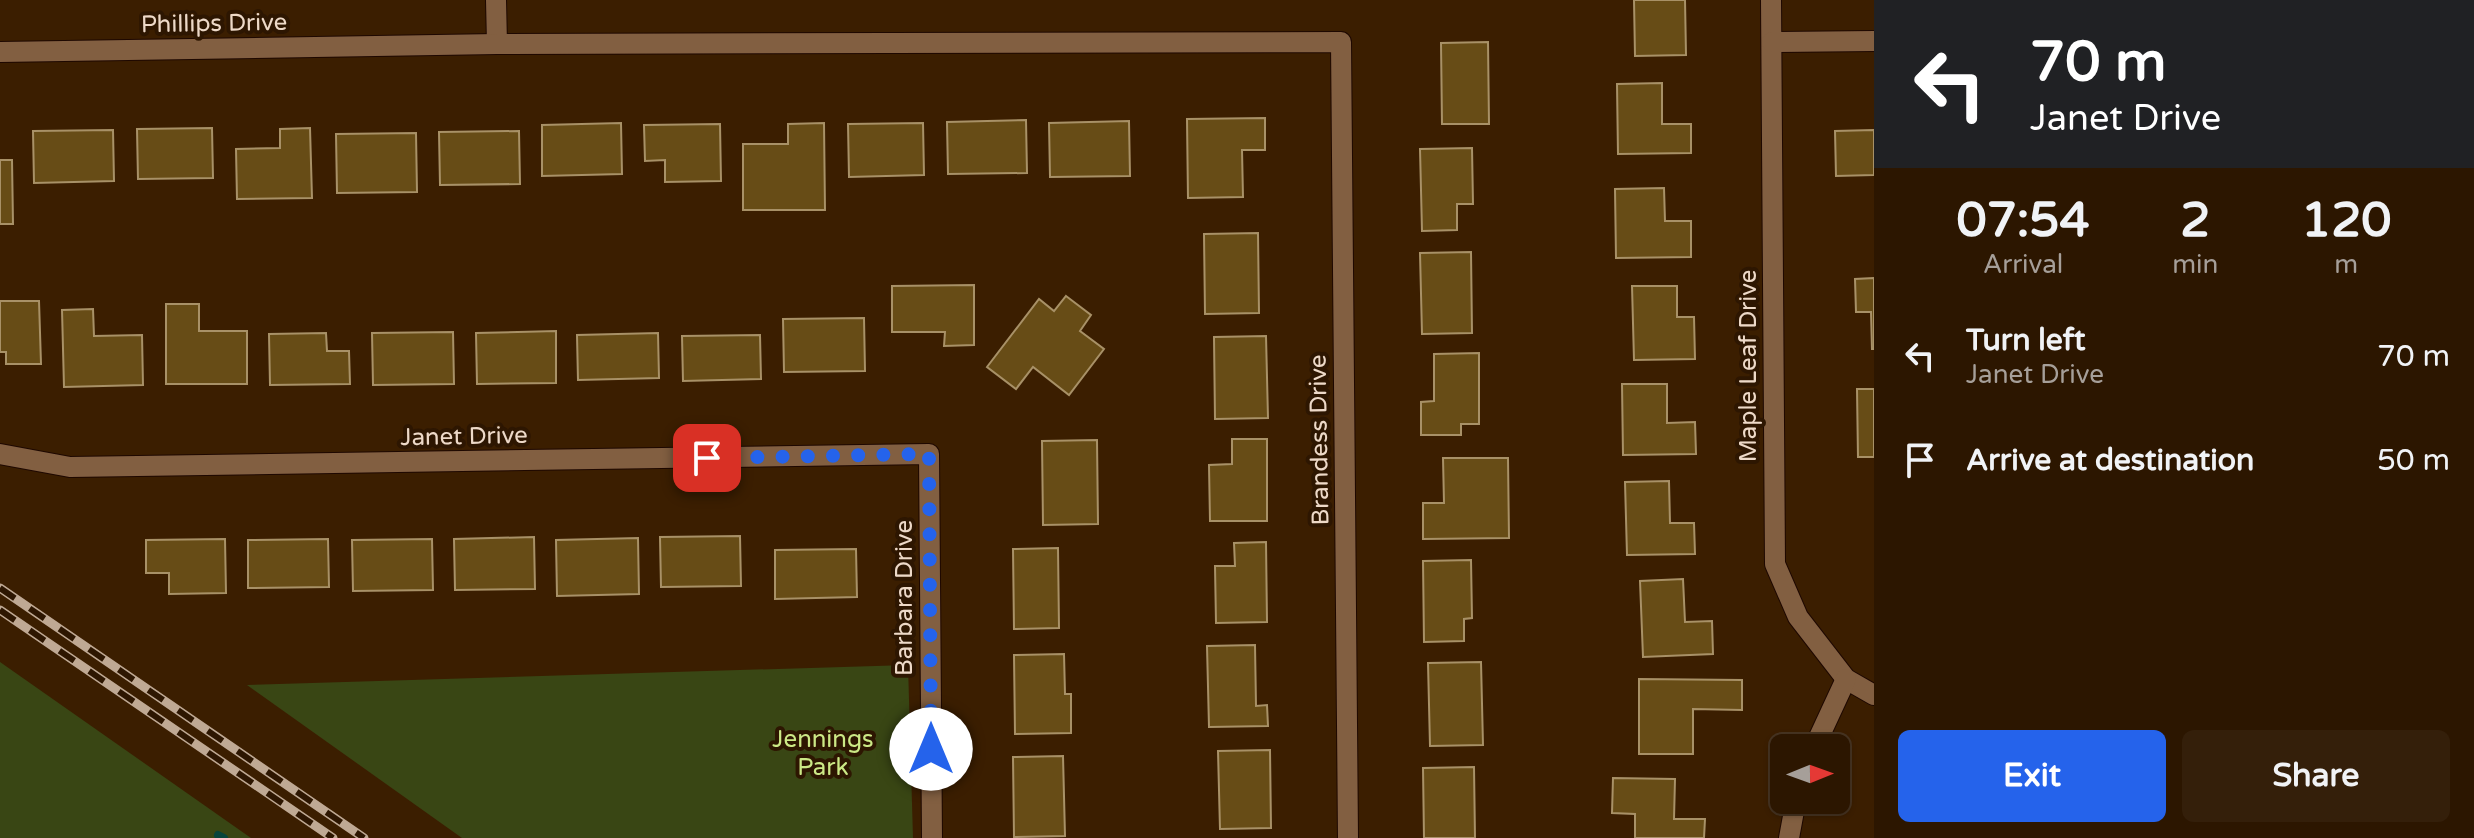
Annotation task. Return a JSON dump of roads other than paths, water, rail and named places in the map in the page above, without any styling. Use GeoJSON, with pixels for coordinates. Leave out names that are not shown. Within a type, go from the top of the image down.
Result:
{"type":"FeatureCollection","features":[{"type":"Feature","properties":{"kind":"street"},"geometry":{"type":"LineString","coordinates":[[496,0],[497,44]]}},
{"type":"Feature","properties":{"kind":"street","name":"Maple Leaf Drive"},"geometry":{"type":"LineString","coordinates":[[1771,0],[1775,564],[1798,617],[1846,679],[1874,695]]}},
{"type":"Feature","properties":{"kind":"street"},"geometry":{"type":"LineString","coordinates":[[1772,42],[1874,41]]}},
{"type":"Feature","properties":{"kind":"street","name":"Phillips Drive"},"geometry":{"type":"LineString","coordinates":[[0,52],[497,44],[1341,42]]}},
{"type":"Feature","properties":{"kind":"street","name":"Brandess Drive"},"geometry":{"type":"LineString","coordinates":[[1341,42],[1348,838]]}},
{"type":"Feature","properties":{"kind":"street","name":"Janet Drive"},"geometry":{"type":"LineString","coordinates":[[0,454],[70,467],[929,454]]}},
{"type":"Feature","properties":{"kind":"street","name":"Barbara Drive"},"geometry":{"type":"LineString","coordinates":[[929,454],[932,838]]}},
{"type":"Feature","properties":{"kind":"street"},"geometry":{"type":"LineString","coordinates":[[1820,734],[1846,679]]}},
{"type":"Feature","properties":{"kind":"street"},"geometry":{"type":"LineString","coordinates":[[1789,838],[1793,814]]}},
{"type":"Feature","properties":{"kind":"waterway"},"geometry":{"type":"LineString","coordinates":[[218,835],[224,838]]}},
{"type":"Feature","properties":{"kind":"railway"},"geometry":{"type":"LineString","coordinates":[[0,588],[364,838]]}},
{"type":"Feature","properties":{"kind":"railway"},"geometry":{"type":"LineString","coordinates":[[0,610],[333,838]]}},
{"type":"Feature","properties":{"kind":"park label","name":"Jennings Park"},"geometry":{"type":"Point","coordinates":[823,753]}}]}
